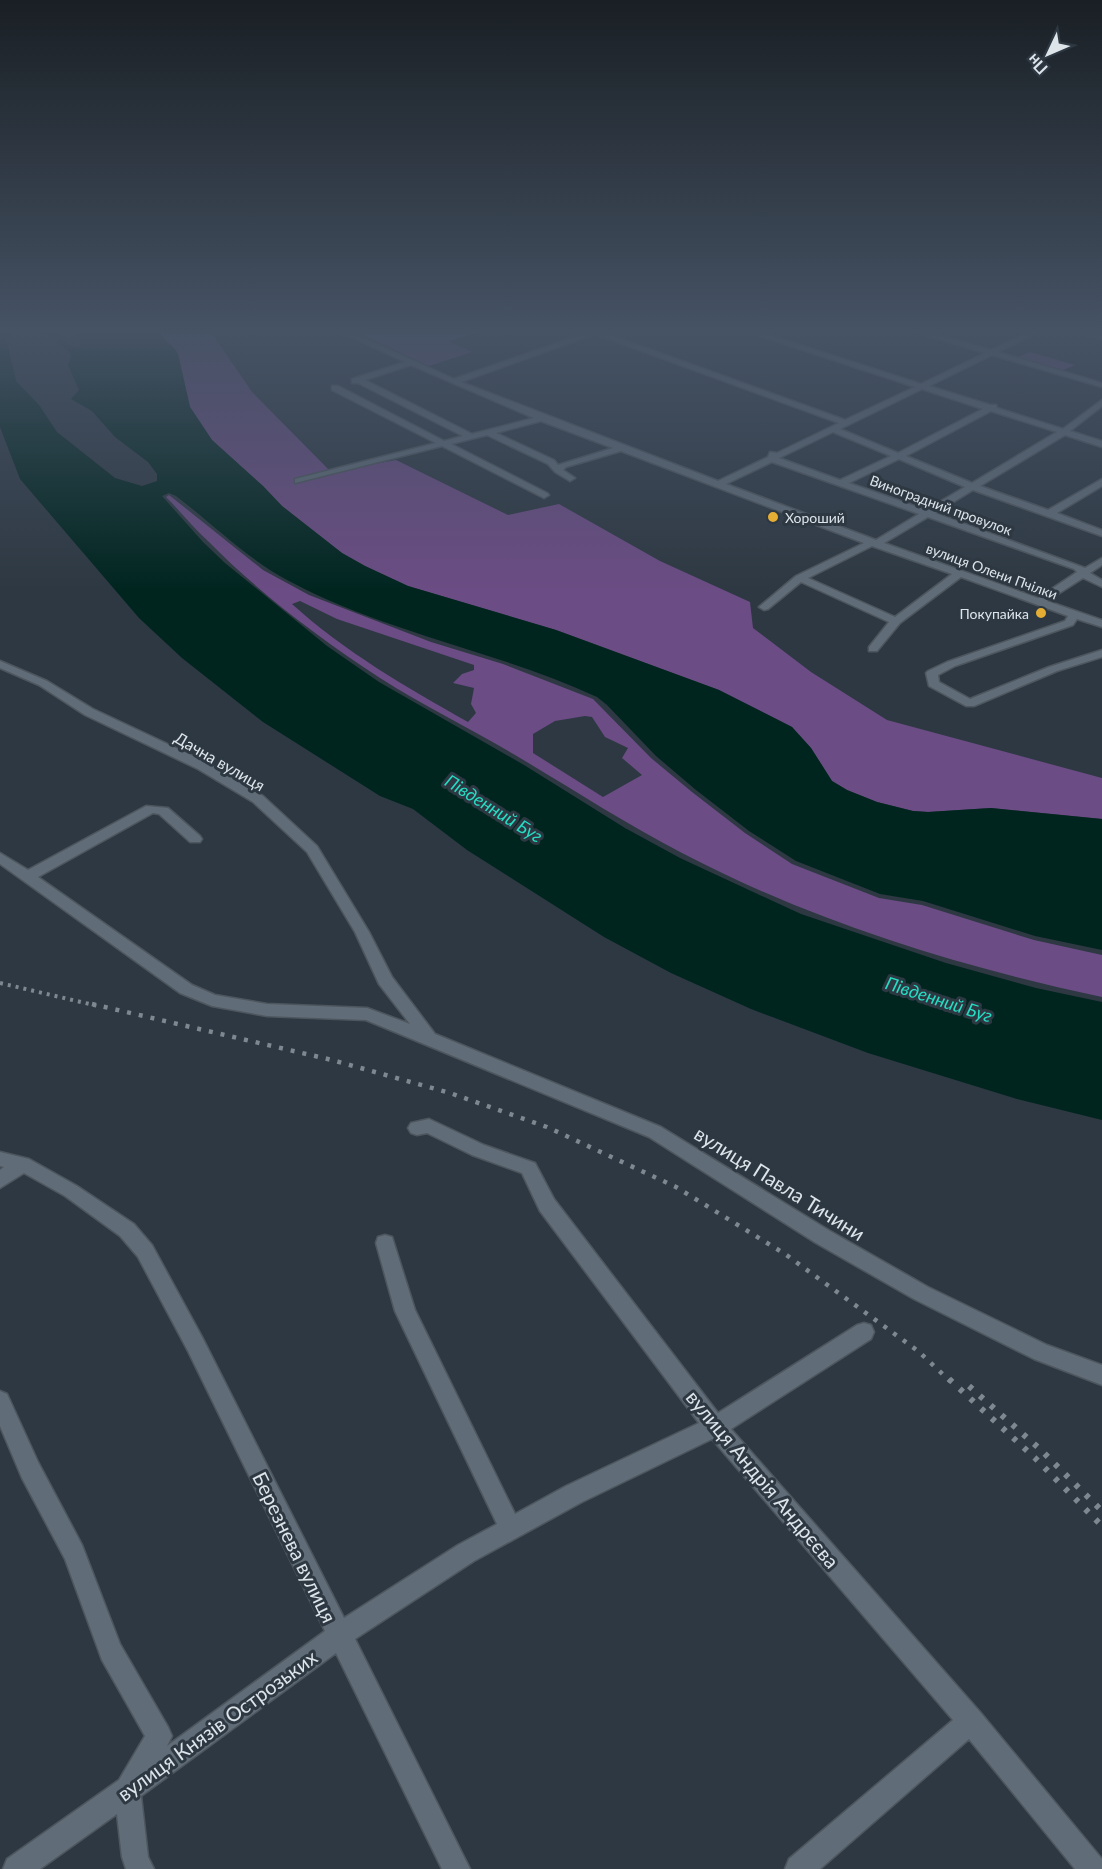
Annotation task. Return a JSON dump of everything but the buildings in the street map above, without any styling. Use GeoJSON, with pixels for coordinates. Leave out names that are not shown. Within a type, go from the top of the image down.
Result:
{"type":"FeatureCollection","features":[{"type":"Feature","properties":{"kind":"street"},"geometry":{"type":"LineString","coordinates":[[389,416],[544,495]]}},
{"type":"Feature","properties":{"kind":"street"},"geometry":{"type":"LineString","coordinates":[[431,416],[472,437]]}},
{"type":"Feature","properties":{"kind":"street","name":"вулиця Олени Пчілки"},"geometry":{"type":"LineString","coordinates":[[538,416],[874,543],[1102,624]]}},
{"type":"Feature","properties":{"kind":"street"},"geometry":{"type":"LineString","coordinates":[[827,416],[846,423]]}},
{"type":"Feature","properties":{"kind":"street"},"geometry":{"type":"LineString","coordinates":[[718,484],[860,416]]}},
{"type":"Feature","properties":{"kind":"street"},"geometry":{"type":"LineString","coordinates":[[839,484],[975,416]]}},
{"type":"Feature","properties":{"kind":"street"},"geometry":{"type":"LineString","coordinates":[[1019,416],[1102,444]]}},
{"type":"Feature","properties":{"kind":"street"},"geometry":{"type":"LineString","coordinates":[[764,608],[800,578],[927,515],[1064,432],[1084,416]]}},
{"type":"Feature","properties":{"kind":"street"},"geometry":{"type":"LineString","coordinates":[[298,481],[542,418]]}},
{"type":"Feature","properties":{"kind":"street"},"geometry":{"type":"LineString","coordinates":[[833,429],[974,487],[1102,532]]}},
{"type":"Feature","properties":{"kind":"street"},"geometry":{"type":"LineString","coordinates":[[490,433],[551,462],[570,478]]}},
{"type":"Feature","properties":{"kind":"street"},"geometry":{"type":"LineString","coordinates":[[558,470],[562,465],[622,448]]}},
{"type":"Feature","properties":{"kind":"street","name":"Виноградний провулок"},"geometry":{"type":"LineString","coordinates":[[772,457],[839,484],[884,497],[927,515],[1078,567],[1089,578],[1102,584]]}},
{"type":"Feature","properties":{"kind":"street"},"geometry":{"type":"LineString","coordinates":[[1049,514],[1102,482]]}},
{"type":"Feature","properties":{"kind":"street"},"geometry":{"type":"LineString","coordinates":[[1038,602],[1102,561]]}},
{"type":"Feature","properties":{"kind":"street"},"geometry":{"type":"LineString","coordinates":[[873,649],[896,621],[960,573]]}},
{"type":"Feature","properties":{"kind":"street"},"geometry":{"type":"LineString","coordinates":[[800,578],[896,621]]}},
{"type":"Feature","properties":{"kind":"street"},"geometry":{"type":"LineString","coordinates":[[1074,615],[1069,623],[951,664],[932,673],[933,684],[970,703],[1062,666],[1102,653]]}},
{"type":"Feature","properties":{"kind":"street","name":"Дачна вулиця"},"geometry":{"type":"LineString","coordinates":[[0,664],[43,683],[89,712],[203,766],[258,799],[312,849],[344,899],[385,980],[429,1038]]}},
{"type":"Feature","properties":{"kind":"street"},"geometry":{"type":"LineString","coordinates":[[27,877],[151,809],[163,811],[195,839]]}},
{"type":"Feature","properties":{"kind":"street","name":"вулиця Павла Тичини"},"geometry":{"type":"LineString","coordinates":[[0,857],[186,989],[212,1000],[267,1010],[367,1014],[655,1132],[823,1238],[921,1293],[1041,1352],[1102,1375]]}},
{"type":"Feature","properties":{"kind":"street","name":"вулиця Андрія Андрєєва"},"geometry":{"type":"LineString","coordinates":[[417,1128],[429,1126],[478,1150],[529,1168],[548,1205],[715,1427],[971,1721],[1092,1869]]}},
{"type":"Feature","properties":{"kind":"street","name":"Березнева вулиця"},"geometry":{"type":"LineString","coordinates":[[0,1159],[23,1164],[71,1191],[127,1230],[145,1251],[195,1344],[338,1636],[456,1869]]}},
{"type":"Feature","properties":{"kind":"street"},"geometry":{"type":"LineString","coordinates":[[0,1180],[23,1164]]}},
{"type":"Feature","properties":{"kind":"street"},"geometry":{"type":"LineString","coordinates":[[385,1243],[405,1311],[510,1527]]}},
{"type":"Feature","properties":{"kind":"street","name":"вулиця Князів Острозьких"},"geometry":{"type":"LineString","coordinates":[[17,1869],[338,1636],[466,1552],[574,1494],[715,1427],[864,1332]]}},
{"type":"Feature","properties":{"kind":"street"},"geometry":{"type":"LineString","coordinates":[[0,1401],[30,1470],[74,1553],[111,1651],[159,1736],[127,1791],[135,1857],[140,1869]]}},
{"type":"Feature","properties":{"kind":"street"},"geometry":{"type":"LineString","coordinates":[[799,1869],[971,1721]]}},
{"type":"Feature","properties":{"kind":"shaded area"},"geometry":{"type":"Polygon","coordinates":[[[196,416],[276,416],[331,472],[396,460],[508,515],[559,504],[660,561],[750,602],[753,628],[811,672],[887,720],[1102,778],[1102,819],[991,808],[913,811],[877,802],[847,790],[832,781],[811,748],[792,727],[719,690],[556,630],[408,586],[365,566],[342,553],[282,506],[212,440],[196,416]]]}},
{"type":"Feature","properties":{"kind":"shaded area"},"geometry":{"type":"Polygon","coordinates":[[[169,495],[263,570],[309,595],[431,642],[503,664],[593,699],[651,758],[692,792],[745,833],[792,864],[879,898],[922,905],[1034,940],[1102,955],[1102,997],[940,956],[835,921],[732,878],[660,842],[380,678],[335,647],[248,579],[198,532],[166,497],[169,495]],[[300,601],[292,604],[333,638],[377,668],[468,722],[476,713],[471,704],[474,688],[453,683],[462,674],[474,670],[474,665],[337,619],[300,601]],[[592,717],[555,721],[533,734],[533,753],[603,797],[642,775],[622,758],[628,748],[605,737],[592,717]]]}},
{"type":"Feature","properties":{"kind":"water","name":"Південний Буг"},"geometry":{"type":"Polygon","coordinates":[[[0,416],[46,416],[57,432],[115,478],[142,486],[157,481],[157,474],[148,462],[115,437],[97,416],[196,416],[212,440],[282,506],[342,553],[408,586],[556,630],[719,690],[792,727],[811,748],[832,781],[847,790],[877,802],[913,811],[991,808],[1102,819],[1102,950],[1035,936],[923,901],[880,894],[796,861],[749,831],[656,756],[597,697],[521,667],[364,615],[326,599],[289,581],[259,562],[176,496],[169,493],[162,496],[225,563],[327,646],[379,682],[524,765],[625,828],[680,858],[801,914],[946,963],[1036,988],[1102,1002],[1102,1120],[1017,1099],[868,1053],[751,1009],[671,973],[604,937],[467,850],[413,809],[380,796],[263,722],[182,658],[139,618],[20,479],[0,427],[0,416]]]}},
{"type":"Feature","properties":{"kind":"railway"},"geometry":{"type":"LineString","coordinates":[[0,983],[98,1006]]}},
{"type":"Feature","properties":{"kind":"railway"},"geometry":{"type":"LineString","coordinates":[[92,1004],[332,1060],[450,1093],[547,1127],[676,1187],[785,1254],[918,1351],[950,1381]]}},
{"type":"Feature","properties":{"kind":"railway"},"geometry":{"type":"LineString","coordinates":[[949,1379],[1035,1458],[1102,1526]]}},
{"type":"Feature","properties":{"kind":"railway"},"geometry":{"type":"LineString","coordinates":[[969,1386],[1042,1451],[1102,1511]]}},
{"type":"Feature","properties":{"kind":"place","name":"Хороший"},"geometry":{"type":"Point","coordinates":[773,517]}},
{"type":"Feature","properties":{"kind":"place","name":"Покупайка"},"geometry":{"type":"Point","coordinates":[1041,613]}}]}
